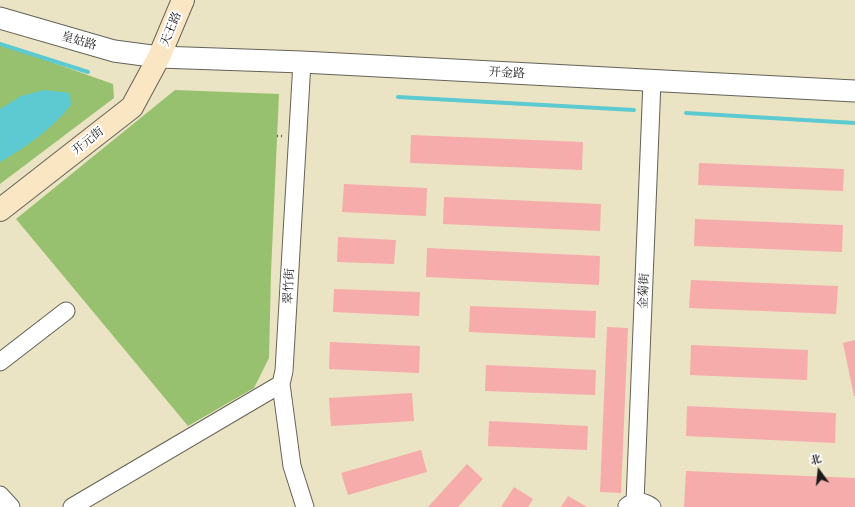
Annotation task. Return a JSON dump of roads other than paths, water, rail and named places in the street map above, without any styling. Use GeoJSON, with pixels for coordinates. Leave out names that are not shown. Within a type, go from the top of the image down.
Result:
{"type":"FeatureCollection","features":[{"type":"Feature","properties":{"kind":"main road","name":"天王路"},"geometry":{"type":"LineString","coordinates":[[159,57],[183,0]]}},
{"type":"Feature","properties":{"kind":"main road","name":"开元街"},"geometry":{"type":"LineString","coordinates":[[0,210],[132,107],[159,57]]}},
{"type":"Feature","properties":{"kind":"street","name":"皇姑路"},"geometry":{"type":"LineString","coordinates":[[0,18],[114,51],[159,57]]}},
{"type":"Feature","properties":{"kind":"street","name":"开金路"},"geometry":{"type":"LineString","coordinates":[[159,57],[302,62],[855,91]]}},
{"type":"Feature","properties":{"kind":"street","name":"翠竹街"},"geometry":{"type":"LineString","coordinates":[[302,62],[284,371],[281,384],[292,466],[305,507]]}},
{"type":"Feature","properties":{"kind":"street","name":"金菊街"},"geometry":{"type":"LineString","coordinates":[[630,504],[652,80]]}},
{"type":"Feature","properties":{"kind":"street"},"geometry":{"type":"LineString","coordinates":[[0,362],[66,311]]}},
{"type":"Feature","properties":{"kind":"street"},"geometry":{"type":"LineString","coordinates":[[72,507],[281,384]]}},
{"type":"Feature","properties":{"kind":"street"},"geometry":{"type":"LineString","coordinates":[[0,495],[11,507]]}},
{"type":"Feature","properties":{"kind":"street"},"geometry":{"type":"LineString","coordinates":[[630,504],[642,502],[652,507]]}},
{"type":"Feature","properties":{"kind":"water"},"geometry":{"type":"Polygon","coordinates":[[[44,90],[70,93],[71,105],[47,130],[0,162],[0,109],[21,96],[44,90]]]}},
{"type":"Feature","properties":{"kind":"waterway"},"geometry":{"type":"LineString","coordinates":[[0,44],[88,72]]}},
{"type":"Feature","properties":{"kind":"waterway"},"geometry":{"type":"LineString","coordinates":[[398,97],[634,110]]}},
{"type":"Feature","properties":{"kind":"waterway"},"geometry":{"type":"LineString","coordinates":[[686,113],[855,123]]}}]}
